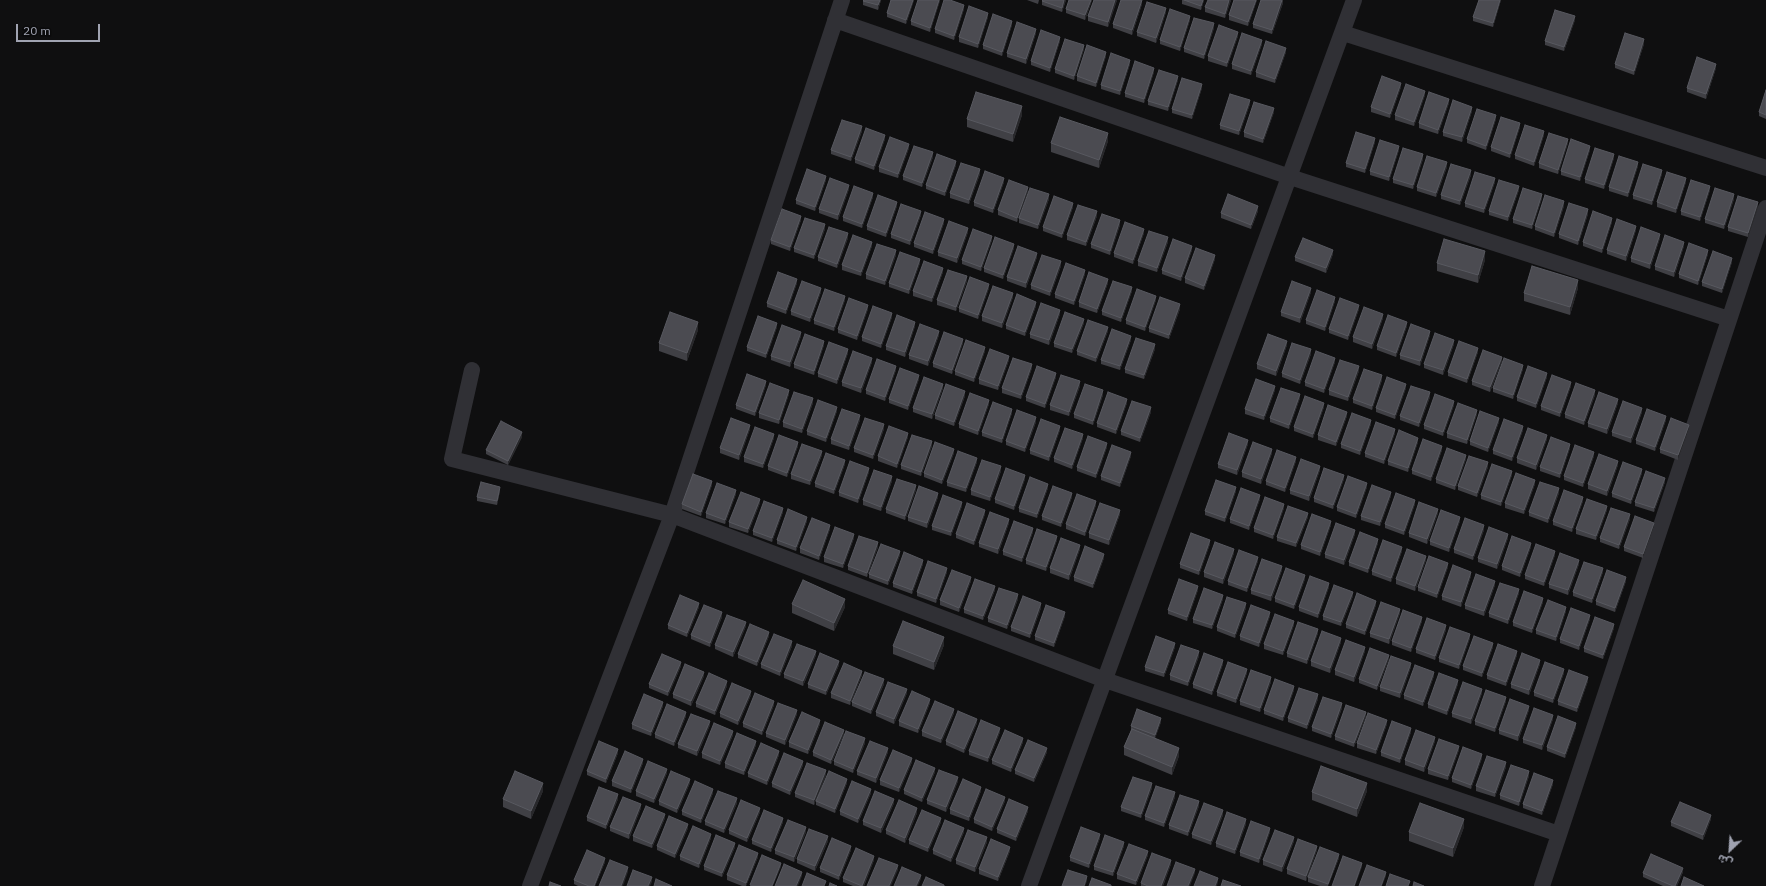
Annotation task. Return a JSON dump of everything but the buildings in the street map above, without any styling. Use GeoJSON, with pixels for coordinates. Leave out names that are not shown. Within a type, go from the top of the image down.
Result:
{"type":"FeatureCollection","features":[{"type":"Feature","properties":{"kind":"lane"},"geometry":{"type":"LineString","coordinates":[[530,886],[672,515],[842,0]]}},
{"type":"Feature","properties":{"kind":"lane"},"geometry":{"type":"LineString","coordinates":[[1029,886],[1354,0]]}},
{"type":"Feature","properties":{"kind":"lane"},"geometry":{"type":"LineString","coordinates":[[836,20],[1290,177],[1729,319]]}},
{"type":"Feature","properties":{"kind":"lane"},"geometry":{"type":"LineString","coordinates":[[1342,33],[1766,168]]}},
{"type":"Feature","properties":{"kind":"lane"},"geometry":{"type":"LineString","coordinates":[[1542,886],[1766,208]]}},
{"type":"Feature","properties":{"kind":"lane"},"geometry":{"type":"LineString","coordinates":[[472,370],[452,459],[672,515],[1105,680],[1559,834]]}}]}
